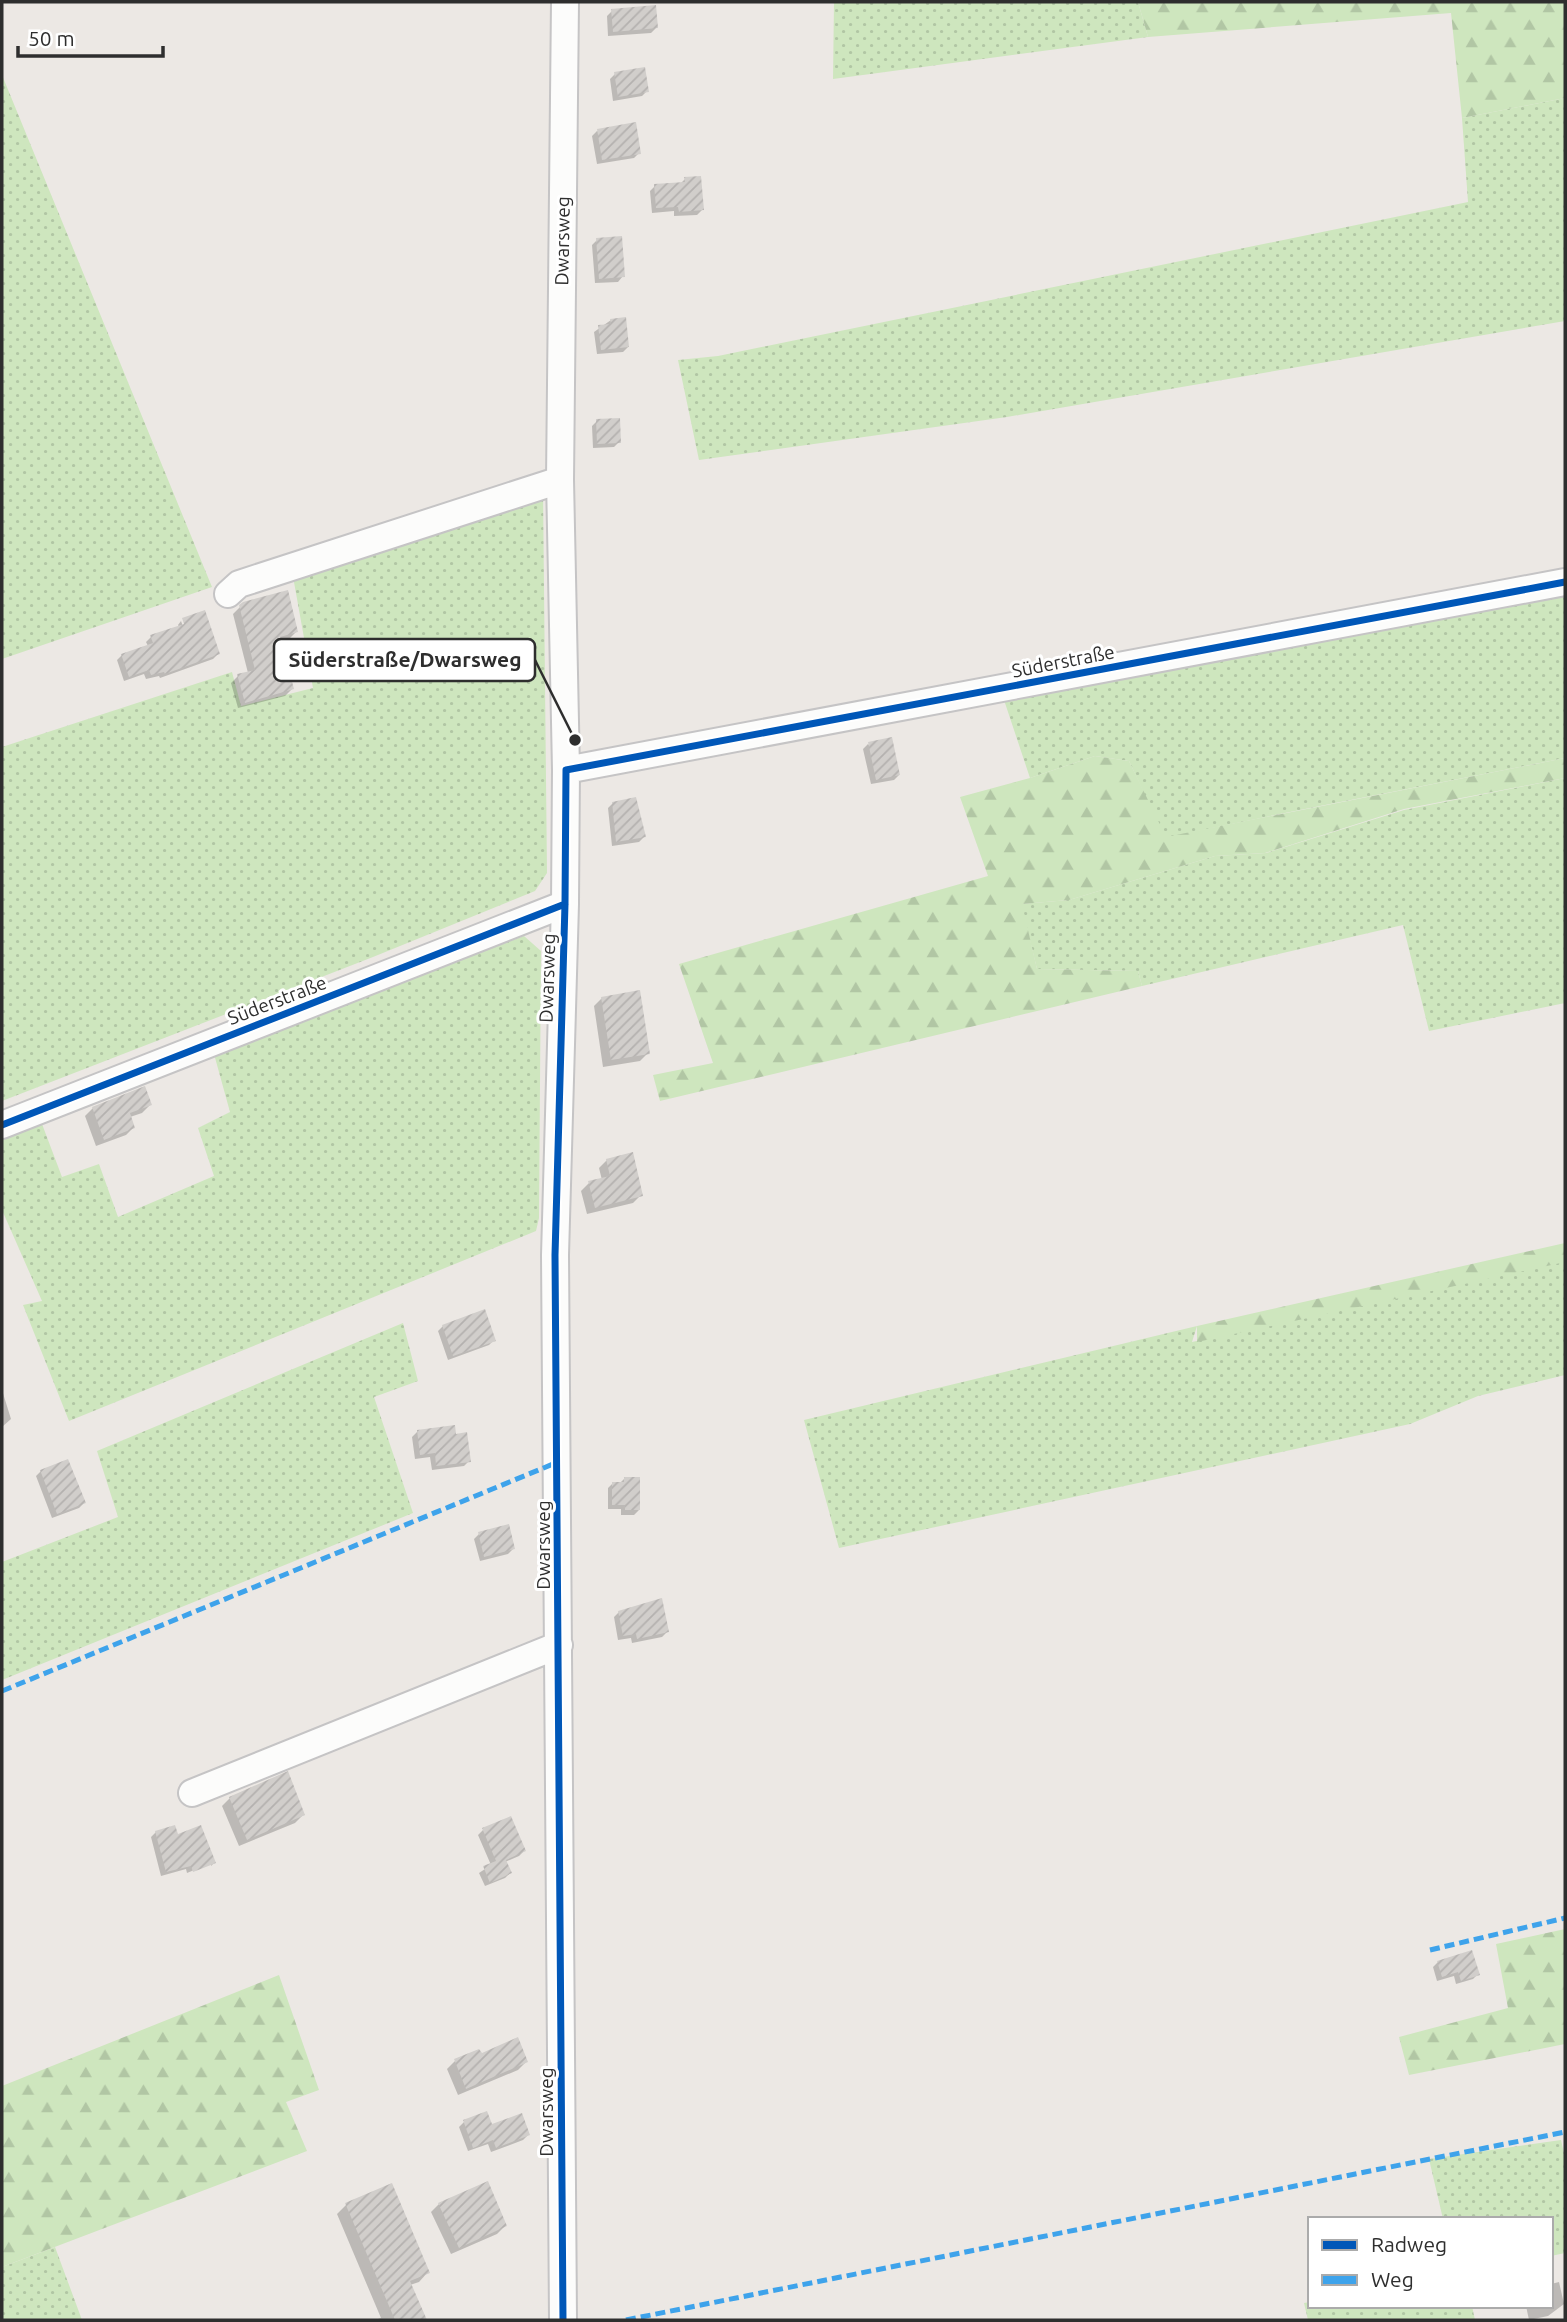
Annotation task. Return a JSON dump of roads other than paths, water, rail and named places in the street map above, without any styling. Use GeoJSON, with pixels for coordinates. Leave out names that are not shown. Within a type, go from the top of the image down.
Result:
{"type":"FeatureCollection","features":[{"type":"Feature","properties":{"kind":"street","name":"Dwarsweg"},"geometry":{"type":"LineString","coordinates":[[563,2320],[555,1255],[565,904],[566,770],[560,480],[565,2]]}},
{"type":"Feature","properties":{"kind":"street"},"geometry":{"type":"LineString","coordinates":[[229,594],[239,584],[560,480]]}},
{"type":"Feature","properties":{"kind":"street","name":"Süderstraße"},"geometry":{"type":"LineString","coordinates":[[566,770],[1565,582]]}},
{"type":"Feature","properties":{"kind":"street","name":"Süderstraße"},"geometry":{"type":"LineString","coordinates":[[2,1125],[565,904]]}},
{"type":"Feature","properties":{"kind":"street"},"geometry":{"type":"LineString","coordinates":[[192,1793],[559,1645]]}},
{"type":"Feature","properties":{"kind":"place","name":"Süderstraße/Dwarsweg"},"geometry":{"type":"Point","coordinates":[575,740]}}]}
